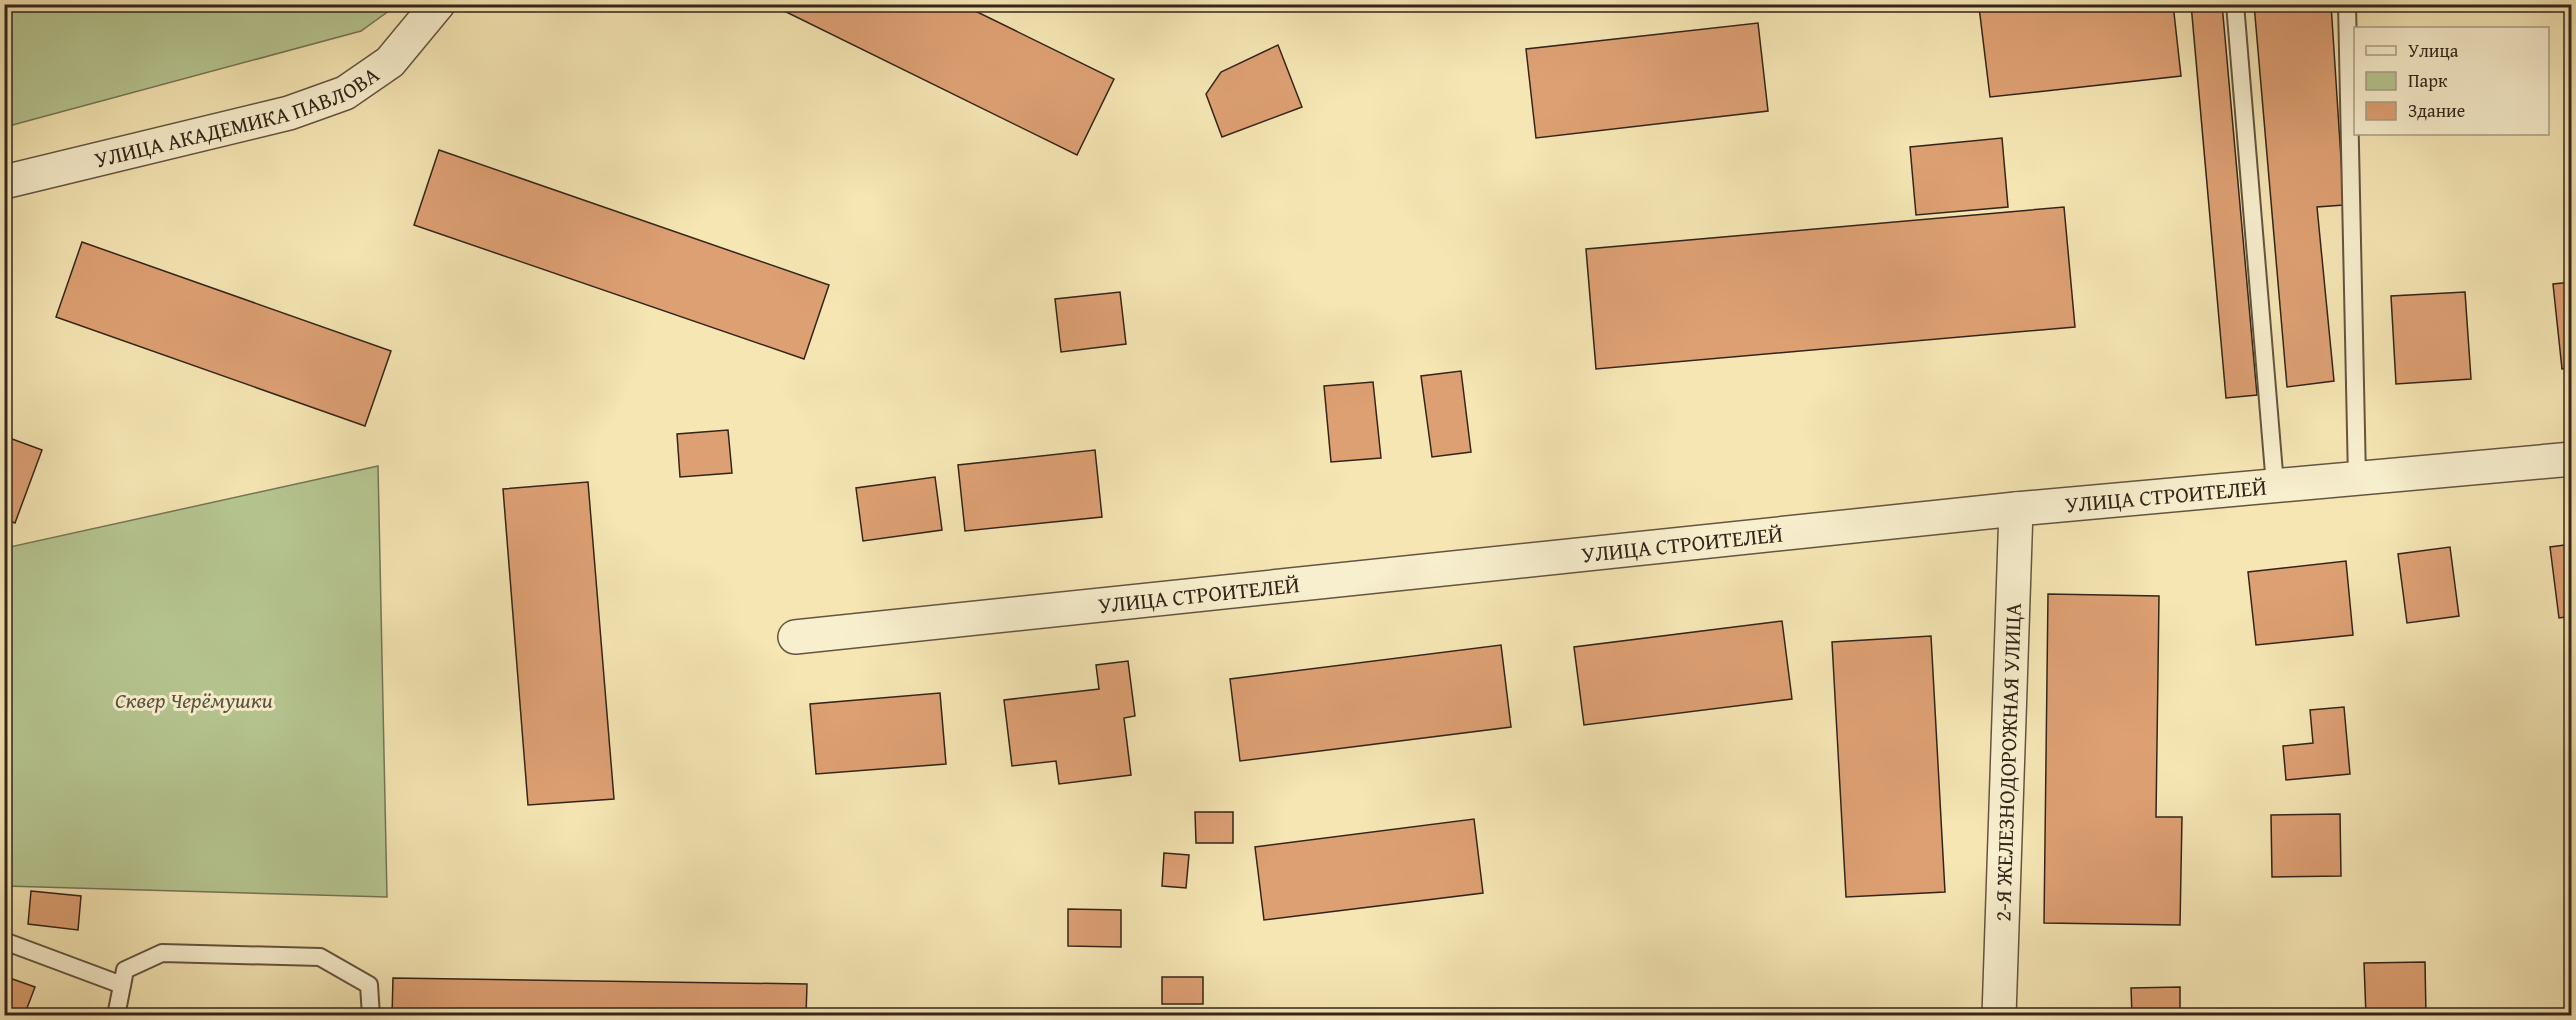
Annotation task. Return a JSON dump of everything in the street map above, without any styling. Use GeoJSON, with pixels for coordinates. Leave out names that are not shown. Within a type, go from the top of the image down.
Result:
{"type":"FeatureCollection","features":[{"type":"Feature","properties":{"kind":"street","name":"УЛИЦА АКАДЕМИКА ПАВЛОВА"},"geometry":{"type":"LineString","coordinates":[[4,182],[289,113],[345,93],[390,62],[438,4]]}},
{"type":"Feature","properties":{"kind":"street","name":"УЛИЦА СТРОИТЕЛЕЙ"},"geometry":{"type":"LineString","coordinates":[[795,637],[2016,509],[2571,459]]}},
{"type":"Feature","properties":{"kind":"street","name":"2-Я ЖЕЛЕЗНОДОРОЖНАЯ УЛИЦА"},"geometry":{"type":"LineString","coordinates":[[1999,1016],[2016,509]]}},
{"type":"Feature","properties":{"kind":"lane"},"geometry":{"type":"LineString","coordinates":[[2235,4],[2275,485]]}},
{"type":"Feature","properties":{"kind":"lane"},"geometry":{"type":"LineString","coordinates":[[2347,4],[2357,479]]}},
{"type":"Feature","properties":{"kind":"lane"},"geometry":{"type":"LineString","coordinates":[[4,941],[122,985]]}},
{"type":"Feature","properties":{"kind":"lane"},"geometry":{"type":"LineString","coordinates":[[116,1016],[125,970],[162,953],[320,957],[369,985],[371,1016]]}},
{"type":"Feature","properties":{"kind":"green space"},"geometry":{"type":"Polygon","coordinates":[[[4,5],[397,5],[361,31],[5,127],[4,5]]]}},
{"type":"Feature","properties":{"kind":"green space","name":"Сквер Черёмушки"},"geometry":{"type":"Polygon","coordinates":[[[378,466],[387,897],[5,886],[5,548],[378,466]]]}},
{"type":"Feature","properties":{"kind":"building"},"geometry":{"type":"Polygon","coordinates":[[[770,4],[961,4],[1114,79],[1077,155],[770,4]]]}},
{"type":"Feature","properties":{"kind":"building"},"geometry":{"type":"Polygon","coordinates":[[[1941,4],[2173,4],[2181,76],[1990,97],[1979,7],[1941,11],[1941,4]]]}},
{"type":"Feature","properties":{"kind":"building"},"geometry":{"type":"Polygon","coordinates":[[[2191,4],[2222,4],[2257,395],[2226,398],[2191,4]]]}},
{"type":"Feature","properties":{"kind":"building"},"geometry":{"type":"Polygon","coordinates":[[[2254,4],[2331,4],[2344,205],[2317,207],[2334,381],[2287,387],[2254,4]]]}},
{"type":"Feature","properties":{"kind":"building"},"geometry":{"type":"Polygon","coordinates":[[[1758,23],[1768,111],[1536,138],[1526,49],[1758,23]]]}},
{"type":"Feature","properties":{"kind":"building"},"geometry":{"type":"Polygon","coordinates":[[[1278,45],[1302,107],[1222,137],[1206,94],[1221,72],[1278,45]]]}},
{"type":"Feature","properties":{"kind":"building"},"geometry":{"type":"Polygon","coordinates":[[[2002,138],[2008,207],[1916,215],[1910,147],[2002,138]]]}},
{"type":"Feature","properties":{"kind":"building"},"geometry":{"type":"Polygon","coordinates":[[[439,150],[829,285],[804,359],[414,225],[439,150]]]}},
{"type":"Feature","properties":{"kind":"building"},"geometry":{"type":"Polygon","coordinates":[[[2064,207],[2075,327],[1596,369],[1586,249],[2064,207]]]}},
{"type":"Feature","properties":{"kind":"building"},"geometry":{"type":"Polygon","coordinates":[[[82,242],[391,351],[365,426],[56,317],[82,242]]]}},
{"type":"Feature","properties":{"kind":"building"},"geometry":{"type":"Polygon","coordinates":[[[2572,282],[2572,368],[2562,369],[2553,284],[2572,282]]]}},
{"type":"Feature","properties":{"kind":"building"},"geometry":{"type":"Polygon","coordinates":[[[1120,292],[1126,344],[1061,352],[1055,299],[1120,292]]]}},
{"type":"Feature","properties":{"kind":"building"},"geometry":{"type":"Polygon","coordinates":[[[2465,292],[2471,379],[2396,384],[2391,296],[2465,292]]]}},
{"type":"Feature","properties":{"kind":"building"},"geometry":{"type":"Polygon","coordinates":[[[1461,371],[1471,452],[1432,457],[1421,376],[1461,371]]]}},
{"type":"Feature","properties":{"kind":"building"},"geometry":{"type":"Polygon","coordinates":[[[1373,382],[1381,458],[1331,462],[1324,386],[1373,382]]]}},
{"type":"Feature","properties":{"kind":"building"},"geometry":{"type":"Polygon","coordinates":[[[728,430],[732,473],[680,477],[677,434],[728,430]]]}},
{"type":"Feature","properties":{"kind":"building"},"geometry":{"type":"Polygon","coordinates":[[[4,436],[42,450],[15,523],[4,519],[4,436]]]}},
{"type":"Feature","properties":{"kind":"building"},"geometry":{"type":"Polygon","coordinates":[[[1095,450],[1102,517],[965,531],[958,465],[1095,450]]]}},
{"type":"Feature","properties":{"kind":"building"},"geometry":{"type":"Polygon","coordinates":[[[935,477],[942,530],[863,541],[856,488],[935,477]]]}},
{"type":"Feature","properties":{"kind":"building"},"geometry":{"type":"Polygon","coordinates":[[[588,482],[614,799],[528,805],[503,489],[588,482]]]}},
{"type":"Feature","properties":{"kind":"building"},"geometry":{"type":"Polygon","coordinates":[[[2572,544],[2572,616],[2559,618],[2550,547],[2572,544]]]}},
{"type":"Feature","properties":{"kind":"building"},"geometry":{"type":"Polygon","coordinates":[[[2450,547],[2459,616],[2407,623],[2398,554],[2450,547]]]}},
{"type":"Feature","properties":{"kind":"building"},"geometry":{"type":"Polygon","coordinates":[[[2346,561],[2353,635],[2256,645],[2248,572],[2346,561]]]}},
{"type":"Feature","properties":{"kind":"building"},"geometry":{"type":"Polygon","coordinates":[[[2048,594],[2159,596],[2156,817],[2182,817],[2180,925],[2044,923],[2048,594]]]}},
{"type":"Feature","properties":{"kind":"building"},"geometry":{"type":"Polygon","coordinates":[[[1782,621],[1792,699],[1584,725],[1574,647],[1782,621]]]}},
{"type":"Feature","properties":{"kind":"building"},"geometry":{"type":"Polygon","coordinates":[[[1931,636],[1945,892],[1846,897],[1832,642],[1931,636]]]}},
{"type":"Feature","properties":{"kind":"building"},"geometry":{"type":"Polygon","coordinates":[[[1501,645],[1511,727],[1240,761],[1230,679],[1501,645]]]}},
{"type":"Feature","properties":{"kind":"building"},"geometry":{"type":"Polygon","coordinates":[[[1128,661],[1135,716],[1124,718],[1131,775],[1059,784],[1056,761],[1012,766],[1004,700],[1099,689],[1096,665],[1128,661]]]}},
{"type":"Feature","properties":{"kind":"building"},"geometry":{"type":"Polygon","coordinates":[[[940,693],[946,764],[816,774],[810,704],[940,693]]]}},
{"type":"Feature","properties":{"kind":"building"},"geometry":{"type":"Polygon","coordinates":[[[2344,707],[2350,774],[2286,780],[2283,746],[2313,743],[2310,710],[2344,707]]]}},
{"type":"Feature","properties":{"kind":"building"},"geometry":{"type":"Polygon","coordinates":[[[1195,812],[1233,812],[1233,843],[1196,843],[1195,812]]]}},
{"type":"Feature","properties":{"kind":"building"},"geometry":{"type":"Polygon","coordinates":[[[2340,814],[2341,876],[2272,877],[2271,815],[2340,814]]]}},
{"type":"Feature","properties":{"kind":"building"},"geometry":{"type":"Polygon","coordinates":[[[1474,819],[1483,893],[1264,920],[1255,847],[1474,819]]]}},
{"type":"Feature","properties":{"kind":"building"},"geometry":{"type":"Polygon","coordinates":[[[1164,853],[1189,855],[1186,888],[1162,886],[1164,853]]]}},
{"type":"Feature","properties":{"kind":"building"},"geometry":{"type":"Polygon","coordinates":[[[31,891],[81,896],[78,930],[28,924],[31,891]]]}},
{"type":"Feature","properties":{"kind":"building"},"geometry":{"type":"Polygon","coordinates":[[[1068,909],[1121,910],[1121,947],[1068,946],[1068,909]]]}},
{"type":"Feature","properties":{"kind":"building"},"geometry":{"type":"Polygon","coordinates":[[[2425,962],[2426,1016],[2366,1016],[2364,963],[2425,962]]]}},
{"type":"Feature","properties":{"kind":"building"},"geometry":{"type":"Polygon","coordinates":[[[4,976],[35,987],[24,1016],[4,1016],[4,976]]]}},
{"type":"Feature","properties":{"kind":"building"},"geometry":{"type":"Polygon","coordinates":[[[1162,977],[1203,977],[1203,1004],[1162,1004],[1162,977]]]}},
{"type":"Feature","properties":{"kind":"building"},"geometry":{"type":"Polygon","coordinates":[[[393,978],[807,984],[806,1016],[392,1016],[393,978]]]}},
{"type":"Feature","properties":{"kind":"building"},"geometry":{"type":"Polygon","coordinates":[[[2180,987],[2180,1016],[2132,1016],[2131,988],[2180,987]]]}},
{"type":"Feature","properties":{"kind":"building"},"geometry":{"type":"Polygon","coordinates":[[[264,1009],[265,1016],[231,1016],[230,1012],[264,1009]]]}}]}
